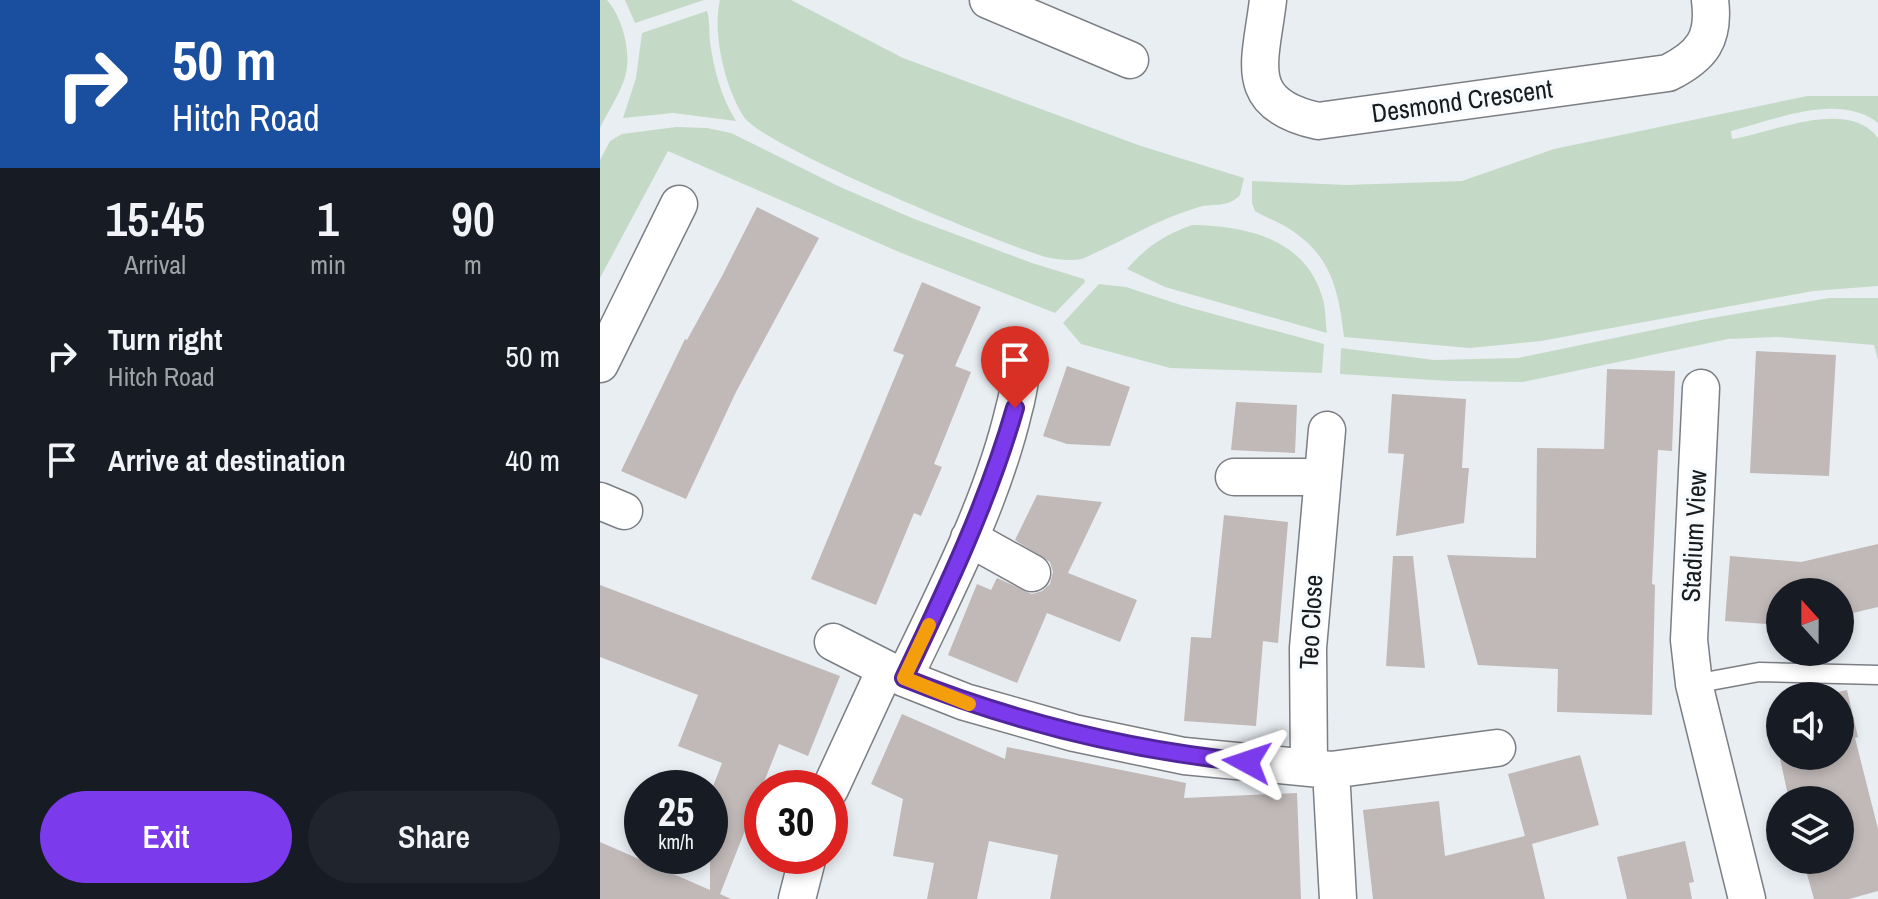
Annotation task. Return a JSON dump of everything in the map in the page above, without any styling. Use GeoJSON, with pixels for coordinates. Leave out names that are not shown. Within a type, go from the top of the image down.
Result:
{"type":"FeatureCollection","features":[{"type":"Feature","properties":{"kind":"street"},"geometry":{"type":"LineString","coordinates":[[988,0],[1130,60]]}},
{"type":"Feature","properties":{"kind":"street","name":"Desmond Crescent"},"geometry":{"type":"LineString","coordinates":[[1268,0],[1260,72],[1262,85],[1275,104],[1318,121],[1668,73],[1700,52],[1711,33],[1710,0]]}},
{"type":"Feature","properties":{"kind":"street"},"geometry":{"type":"LineString","coordinates":[[600,364],[679,204]]}},
{"type":"Feature","properties":{"kind":"street"},"geometry":{"type":"LineString","coordinates":[[841,770],[969,538],[1015,408],[1024,355]]}},
{"type":"Feature","properties":{"kind":"street","name":"Stadium View"},"geometry":{"type":"LineString","coordinates":[[1701,388],[1689,640],[1694,684],[1747,899]]}},
{"type":"Feature","properties":{"kind":"street","name":"Teo Close"},"geometry":{"type":"LineString","coordinates":[[1327,430],[1308,648],[1320,769],[1338,899]]}},
{"type":"Feature","properties":{"kind":"street"},"geometry":{"type":"LineString","coordinates":[[1234,477],[1322,477]]}},
{"type":"Feature","properties":{"kind":"street"},"geometry":{"type":"LineString","coordinates":[[969,538],[1032,573]]}},
{"type":"Feature","properties":{"kind":"street"},"geometry":{"type":"LineString","coordinates":[[833,642],[894,674],[965,702],[1074,733],[1184,756],[1320,769],[1497,748]]}},
{"type":"Feature","properties":{"kind":"street"},"geometry":{"type":"LineString","coordinates":[[797,899],[803,874]]}},
{"type":"Feature","properties":{"kind":"lane"},"geometry":{"type":"LineString","coordinates":[[1694,684],[1759,672],[1878,675]]}},
{"type":"Feature","properties":{"kind":"green space"},"geometry":{"type":"Polygon","coordinates":[[[600,0],[607,0],[618,16],[625,37],[627,68],[623,83],[600,128],[600,0]]]}},
{"type":"Feature","properties":{"kind":"green space"},"geometry":{"type":"Polygon","coordinates":[[[625,0],[704,0],[635,23],[625,0]]]}},
{"type":"Feature","properties":{"kind":"green space"},"geometry":{"type":"Polygon","coordinates":[[[720,0],[791,0],[903,58],[1141,146],[1244,178],[1240,195],[1226,203],[1199,207],[1169,218],[1082,259],[1055,259],[1021,248],[836,171],[793,150],[744,117],[731,91],[722,60],[718,28],[720,0]]]}},
{"type":"Feature","properties":{"kind":"green space"},"geometry":{"type":"Polygon","coordinates":[[[707,11],[716,73],[736,121],[673,113],[623,118],[636,78],[642,33],[707,11]]]}},
{"type":"Feature","properties":{"kind":"green space"},"geometry":{"type":"Polygon","coordinates":[[[1807,96],[1878,96],[1878,123],[1862,114],[1844,110],[1806,111],[1731,131],[1732,139],[1829,119],[1848,120],[1865,126],[1878,138],[1878,286],[1813,291],[1541,341],[1470,348],[1344,337],[1339,302],[1321,259],[1299,235],[1255,211],[1252,203],[1252,181],[1347,185],[1462,181],[1554,149],[1807,96]]]}},
{"type":"Feature","properties":{"kind":"green space"},"geometry":{"type":"Polygon","coordinates":[[[676,127],[731,133],[838,186],[912,218],[1084,279],[1085,282],[1055,313],[899,252],[668,151],[600,278],[600,160],[610,141],[622,134],[676,127]]]}},
{"type":"Feature","properties":{"kind":"green space"},"geometry":{"type":"Polygon","coordinates":[[[1192,225],[1233,228],[1270,239],[1287,248],[1313,276],[1323,300],[1327,333],[1165,287],[1127,269],[1156,242],[1192,225]]]}},
{"type":"Feature","properties":{"kind":"green space"},"geometry":{"type":"Polygon","coordinates":[[[1099,284],[1126,287],[1324,344],[1322,373],[1170,368],[1081,344],[1063,323],[1099,284]]]}},
{"type":"Feature","properties":{"kind":"green space"},"geometry":{"type":"Polygon","coordinates":[[[1829,298],[1878,298],[1878,360],[1874,345],[1777,337],[1728,339],[1523,382],[1340,374],[1341,348],[1434,360],[1518,358],[1706,319],[1829,298]]]}},
{"type":"Feature","properties":{"kind":"building"},"geometry":{"type":"Polygon","coordinates":[[[757,207],[819,238],[736,392],[686,499],[621,471],[685,339],[757,207]]]}},
{"type":"Feature","properties":{"kind":"building"},"geometry":{"type":"Polygon","coordinates":[[[922,282],[981,307],[955,366],[971,372],[934,464],[942,467],[921,516],[914,513],[876,605],[811,579],[904,355],[893,351],[922,282]]]}},
{"type":"Feature","properties":{"kind":"building"},"geometry":{"type":"Polygon","coordinates":[[[1756,351],[1836,355],[1829,476],[1750,473],[1756,351]]]}},
{"type":"Feature","properties":{"kind":"building"},"geometry":{"type":"Polygon","coordinates":[[[1067,366],[1130,387],[1110,446],[1067,444],[1043,436],[1067,366]]]}},
{"type":"Feature","properties":{"kind":"building"},"geometry":{"type":"Polygon","coordinates":[[[1607,369],[1675,371],[1672,451],[1658,450],[1652,584],[1655,585],[1652,715],[1557,712],[1558,669],[1478,665],[1447,555],[1536,558],[1537,448],[1604,449],[1607,369]]]}},
{"type":"Feature","properties":{"kind":"building"},"geometry":{"type":"Polygon","coordinates":[[[1392,394],[1466,399],[1462,468],[1469,468],[1464,523],[1396,536],[1404,454],[1388,453],[1392,394]]]}},
{"type":"Feature","properties":{"kind":"building"},"geometry":{"type":"Polygon","coordinates":[[[1236,402],[1297,405],[1295,453],[1231,450],[1236,402]]]}},
{"type":"Feature","properties":{"kind":"building"},"geometry":{"type":"Polygon","coordinates":[[[1037,495],[1102,502],[1068,573],[1137,600],[1120,642],[1047,613],[1017,683],[948,655],[977,584],[991,590],[997,578],[1032,594],[1050,584],[1053,572],[1050,562],[1015,540],[1037,495]]]}},
{"type":"Feature","properties":{"kind":"building"},"geometry":{"type":"Polygon","coordinates":[[[1224,515],[1288,522],[1278,643],[1263,641],[1256,726],[1184,721],[1191,637],[1211,638],[1224,515]]]}},
{"type":"Feature","properties":{"kind":"building"},"geometry":{"type":"Polygon","coordinates":[[[1878,544],[1878,607],[1854,613],[1854,578],[1766,578],[1766,624],[1725,621],[1730,556],[1801,562],[1878,544]]]}},
{"type":"Feature","properties":{"kind":"building"},"geometry":{"type":"Polygon","coordinates":[[[1393,556],[1413,556],[1425,668],[1386,666],[1393,556]]]}},
{"type":"Feature","properties":{"kind":"building"},"geometry":{"type":"Polygon","coordinates":[[[600,585],[840,676],[808,756],[779,744],[769,770],[744,770],[744,833],[728,874],[728,770],[719,770],[722,763],[678,746],[698,695],[600,657],[600,585]]]}},
{"type":"Feature","properties":{"kind":"building"},"geometry":{"type":"Polygon","coordinates":[[[902,714],[1005,759],[1007,747],[1186,783],[1184,798],[1297,793],[1301,899],[1050,899],[1058,855],[989,841],[977,899],[927,899],[934,863],[893,856],[903,799],[871,784],[902,714]]]}},
{"type":"Feature","properties":{"kind":"building"},"geometry":{"type":"Polygon","coordinates":[[[1854,720],[1858,737],[1855,738],[1878,829],[1878,891],[1849,899],[1814,899],[1807,874],[1854,874],[1854,786],[1786,786],[1782,770],[1854,770],[1854,720]]]}},
{"type":"Feature","properties":{"kind":"building"},"geometry":{"type":"Polygon","coordinates":[[[1580,755],[1599,825],[1532,844],[1545,899],[1373,899],[1363,810],[1439,801],[1445,856],[1525,836],[1508,774],[1580,755]]]}},
{"type":"Feature","properties":{"kind":"building"},"geometry":{"type":"Polygon","coordinates":[[[1685,841],[1694,882],[1689,883],[1692,899],[1627,899],[1617,857],[1685,841]]]}},
{"type":"Feature","properties":{"kind":"building"},"geometry":{"type":"Polygon","coordinates":[[[600,842],[624,852],[624,874],[673,874],[710,890],[710,874],[728,874],[720,894],[731,899],[600,899],[600,842]]]}},
{"type":"Feature","properties":{"kind":"slow traffic"},"geometry":{"type":"LineString","coordinates":[[929,625],[904,678],[969,704]]}},
{"type":"Feature","properties":{"kind":"route"},"geometry":{"type":"LineString","coordinates":[[1015,408],[975,522],[904,678],[965,702],[1074,733],[1184,756],[1247,762]]}}]}
